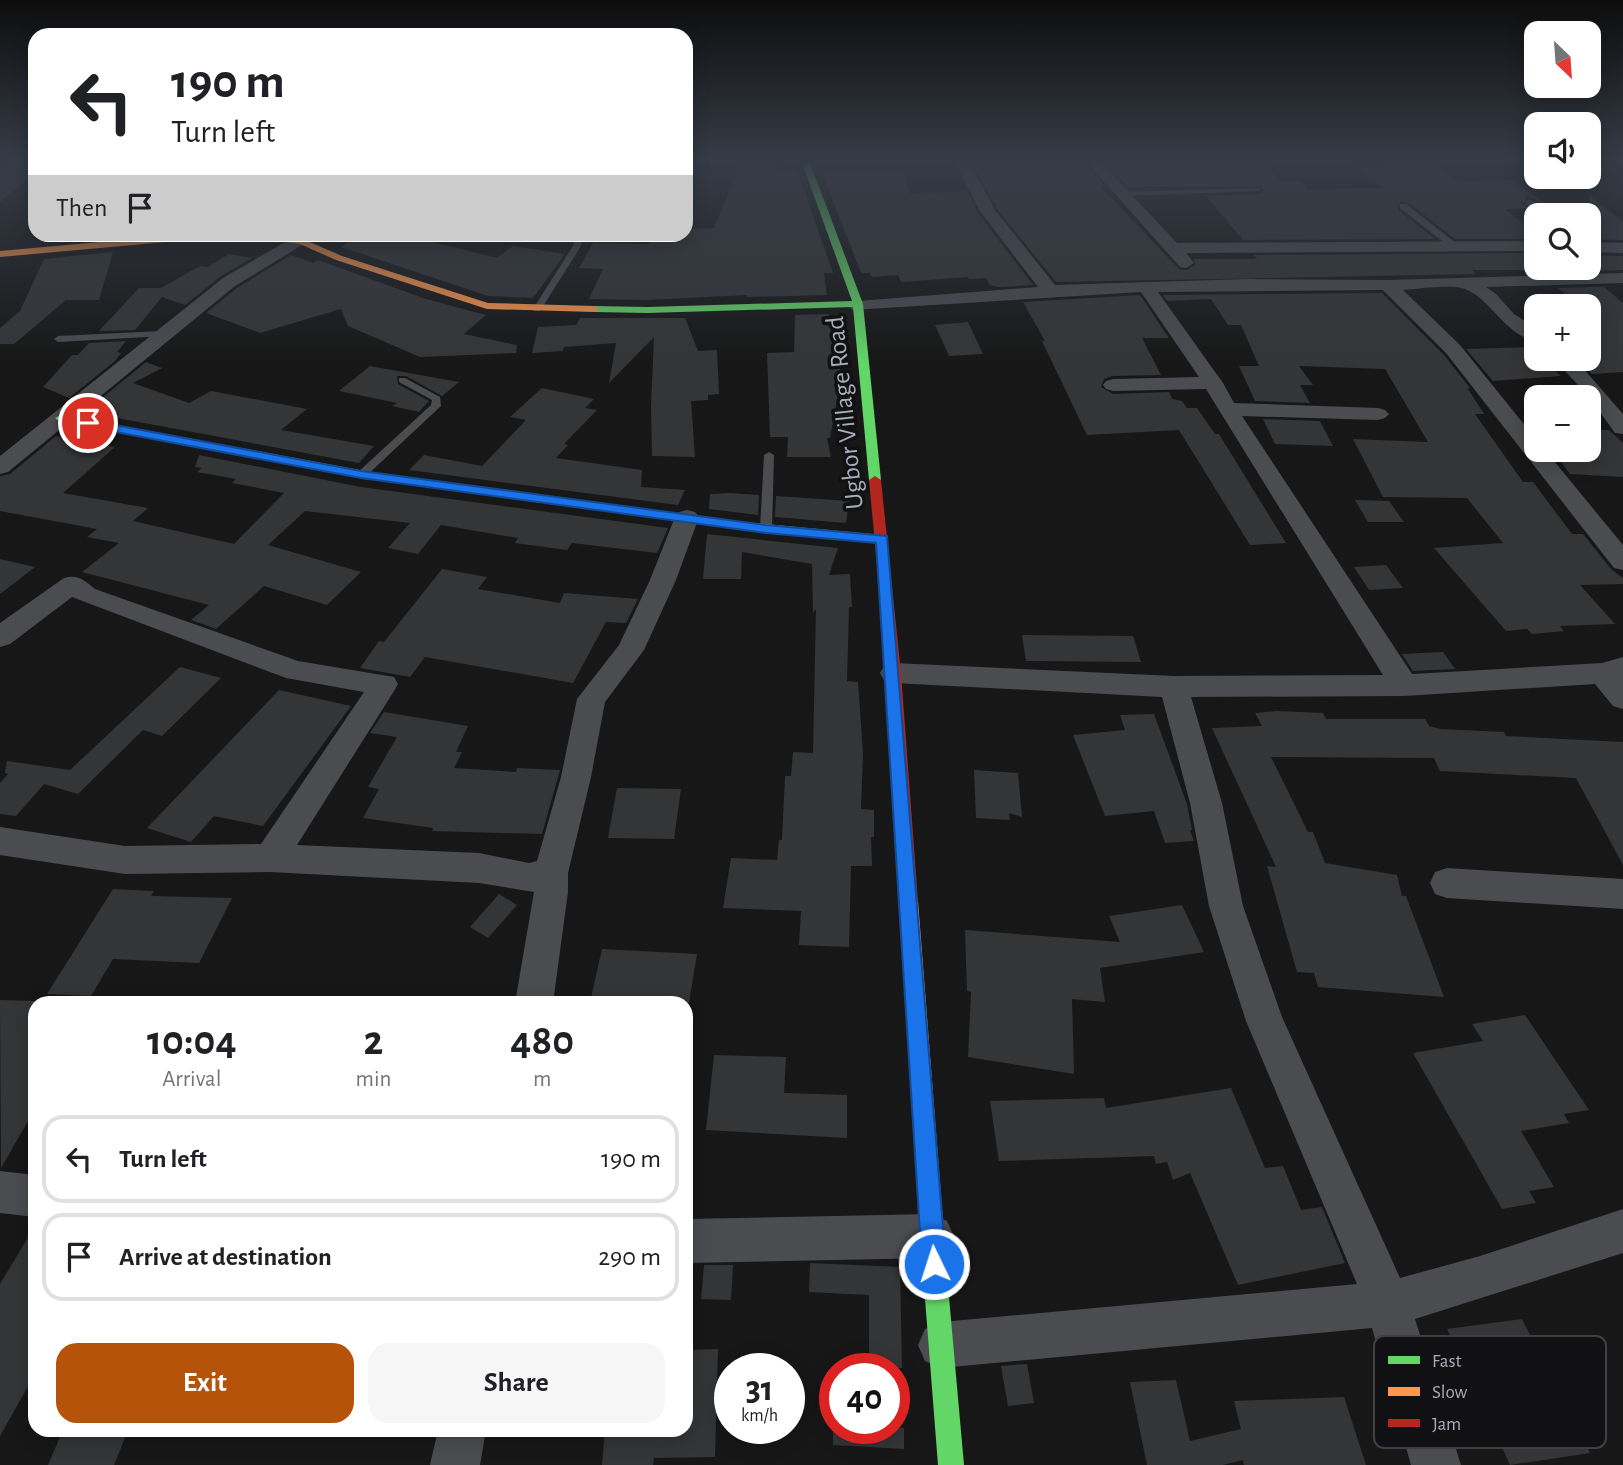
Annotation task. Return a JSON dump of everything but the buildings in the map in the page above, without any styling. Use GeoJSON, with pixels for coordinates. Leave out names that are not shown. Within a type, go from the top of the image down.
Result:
{"type":"FeatureCollection","features":[{"type":"Feature","properties":{"kind":"street","name":"Ugbor Village Road"},"geometry":{"type":"LineString","coordinates":[[830,228],[858,305],[882,539],[951,1465]]}},
{"type":"Feature","properties":{"kind":"street"},"geometry":{"type":"LineString","coordinates":[[1002,228],[1050,291]]}},
{"type":"Feature","properties":{"kind":"street"},"geometry":{"type":"LineString","coordinates":[[1154,228],[1192,275],[1185,286]]}},
{"type":"Feature","properties":{"kind":"street"},"geometry":{"type":"LineString","coordinates":[[0,254],[126,242]]}},
{"type":"Feature","properties":{"kind":"street"},"geometry":{"type":"LineString","coordinates":[[0,467],[229,282],[300,242]]}},
{"type":"Feature","properties":{"kind":"street"},"geometry":{"type":"LineString","coordinates":[[313,242],[339,258],[435,291],[487,306],[537,309],[647,310],[858,305],[1146,287],[1388,285],[1623,278]]}},
{"type":"Feature","properties":{"kind":"street"},"geometry":{"type":"LineString","coordinates":[[1172,248],[1524,246]]}},
{"type":"Feature","properties":{"kind":"street"},"geometry":{"type":"LineString","coordinates":[[1601,247],[1623,247]]}},
{"type":"Feature","properties":{"kind":"street"},"geometry":{"type":"LineString","coordinates":[[1468,283],[1490,298],[1507,317],[1524,328]]}},
{"type":"Feature","properties":{"kind":"street"},"geometry":{"type":"LineString","coordinates":[[1388,285],[1453,349],[1623,562]]}},
{"type":"Feature","properties":{"kind":"street"},"geometry":{"type":"LineString","coordinates":[[1146,287],[1213,383],[1404,685]]}},
{"type":"Feature","properties":{"kind":"street"},"geometry":{"type":"LineString","coordinates":[[1574,371],[1623,428]]}},
{"type":"Feature","properties":{"kind":"street"},"geometry":{"type":"LineString","coordinates":[[1113,385],[1213,383]]}},
{"type":"Feature","properties":{"kind":"street"},"geometry":{"type":"LineString","coordinates":[[1227,409],[1378,414]]}},
{"type":"Feature","properties":{"kind":"street"},"geometry":{"type":"LineString","coordinates":[[61,418],[361,475],[766,529],[882,539]]}},
{"type":"Feature","properties":{"kind":"street"},"geometry":{"type":"LineString","coordinates":[[535,996],[551,892],[551,873],[576,777],[591,699],[630,650],[663,580],[687,517]]}},
{"type":"Feature","properties":{"kind":"street"},"geometry":{"type":"LineString","coordinates":[[0,637],[73,584],[86,595],[296,671],[384,684],[270,858]]}},
{"type":"Feature","properties":{"kind":"street"},"geometry":{"type":"LineString","coordinates":[[894,673],[1174,687],[1404,685],[1612,670],[1623,698]]}},
{"type":"Feature","properties":{"kind":"street"},"geometry":{"type":"LineString","coordinates":[[1174,687],[1206,803],[1226,906],[1265,1021],[1388,1304],[1398,1336]]}},
{"type":"Feature","properties":{"kind":"street"},"geometry":{"type":"LineString","coordinates":[[0,841],[125,860],[270,858],[479,868],[529,878],[551,873]]}},
{"type":"Feature","properties":{"kind":"street"},"geometry":{"type":"LineString","coordinates":[[1447,884],[1623,894]]}},
{"type":"Feature","properties":{"kind":"street"},"geometry":{"type":"LineString","coordinates":[[0,1192],[28,1195]]}},
{"type":"Feature","properties":{"kind":"street"},"geometry":{"type":"LineString","coordinates":[[941,1345],[1388,1304],[1480,1278],[1623,1231]]}},
{"type":"Feature","properties":{"kind":"street"},"geometry":{"type":"LineString","coordinates":[[693,1241],[932,1236]]}},
{"type":"Feature","properties":{"kind":"street"},"geometry":{"type":"LineString","coordinates":[[455,1465],[461,1437]]}},
{"type":"Feature","properties":{"kind":"street"},"geometry":{"type":"LineString","coordinates":[[1431,1448],[1436,1465]]}},
{"type":"Feature","properties":{"kind":"lane"},"geometry":{"type":"LineString","coordinates":[[1431,228],[1454,246]]}},
{"type":"Feature","properties":{"kind":"lane"},"geometry":{"type":"LineString","coordinates":[[537,309],[577,242]]}},
{"type":"Feature","properties":{"kind":"lane"},"geometry":{"type":"LineString","coordinates":[[58,339],[162,334]]}},
{"type":"Feature","properties":{"kind":"lane"},"geometry":{"type":"LineString","coordinates":[[361,475],[436,406],[437,399],[402,380]]}},
{"type":"Feature","properties":{"kind":"lane"},"geometry":{"type":"LineString","coordinates":[[766,529],[769,455]]}},
{"type":"Feature","properties":{"kind":"traffic: fast"},"geometry":{"type":"LineString","coordinates":[[830,228],[858,304],[875,480]]}},
{"type":"Feature","properties":{"kind":"traffic: fast"},"geometry":{"type":"LineString","coordinates":[[594,309],[858,304]]}},
{"type":"Feature","properties":{"kind":"traffic: fast"},"geometry":{"type":"LineString","coordinates":[[61,418],[370,476]]}},
{"type":"Feature","properties":{"kind":"traffic: fast"},"geometry":{"type":"LineString","coordinates":[[743,526],[882,539]]}},
{"type":"Feature","properties":{"kind":"traffic: fast"},"geometry":{"type":"LineString","coordinates":[[936,1286],[951,1465]]}},
{"type":"Feature","properties":{"kind":"traffic: slow"},"geometry":{"type":"LineString","coordinates":[[0,254],[133,242]]}},
{"type":"Feature","properties":{"kind":"traffic: slow"},"geometry":{"type":"LineString","coordinates":[[302,242],[339,258],[487,306],[594,309]]}},
{"type":"Feature","properties":{"kind":"traffic: slow"},"geometry":{"type":"LineString","coordinates":[[909,901],[936,1286]]}},
{"type":"Feature","properties":{"kind":"traffic: jam"},"geometry":{"type":"LineString","coordinates":[[370,476],[743,526]]}},
{"type":"Feature","properties":{"kind":"traffic: jam"},"geometry":{"type":"LineString","coordinates":[[875,480],[894,673],[909,901]]}},
{"type":"Feature","properties":{"kind":"route"},"geometry":{"type":"LineString","coordinates":[[88,423],[361,475],[766,529],[882,539],[894,673],[934,1264]]}}]}
